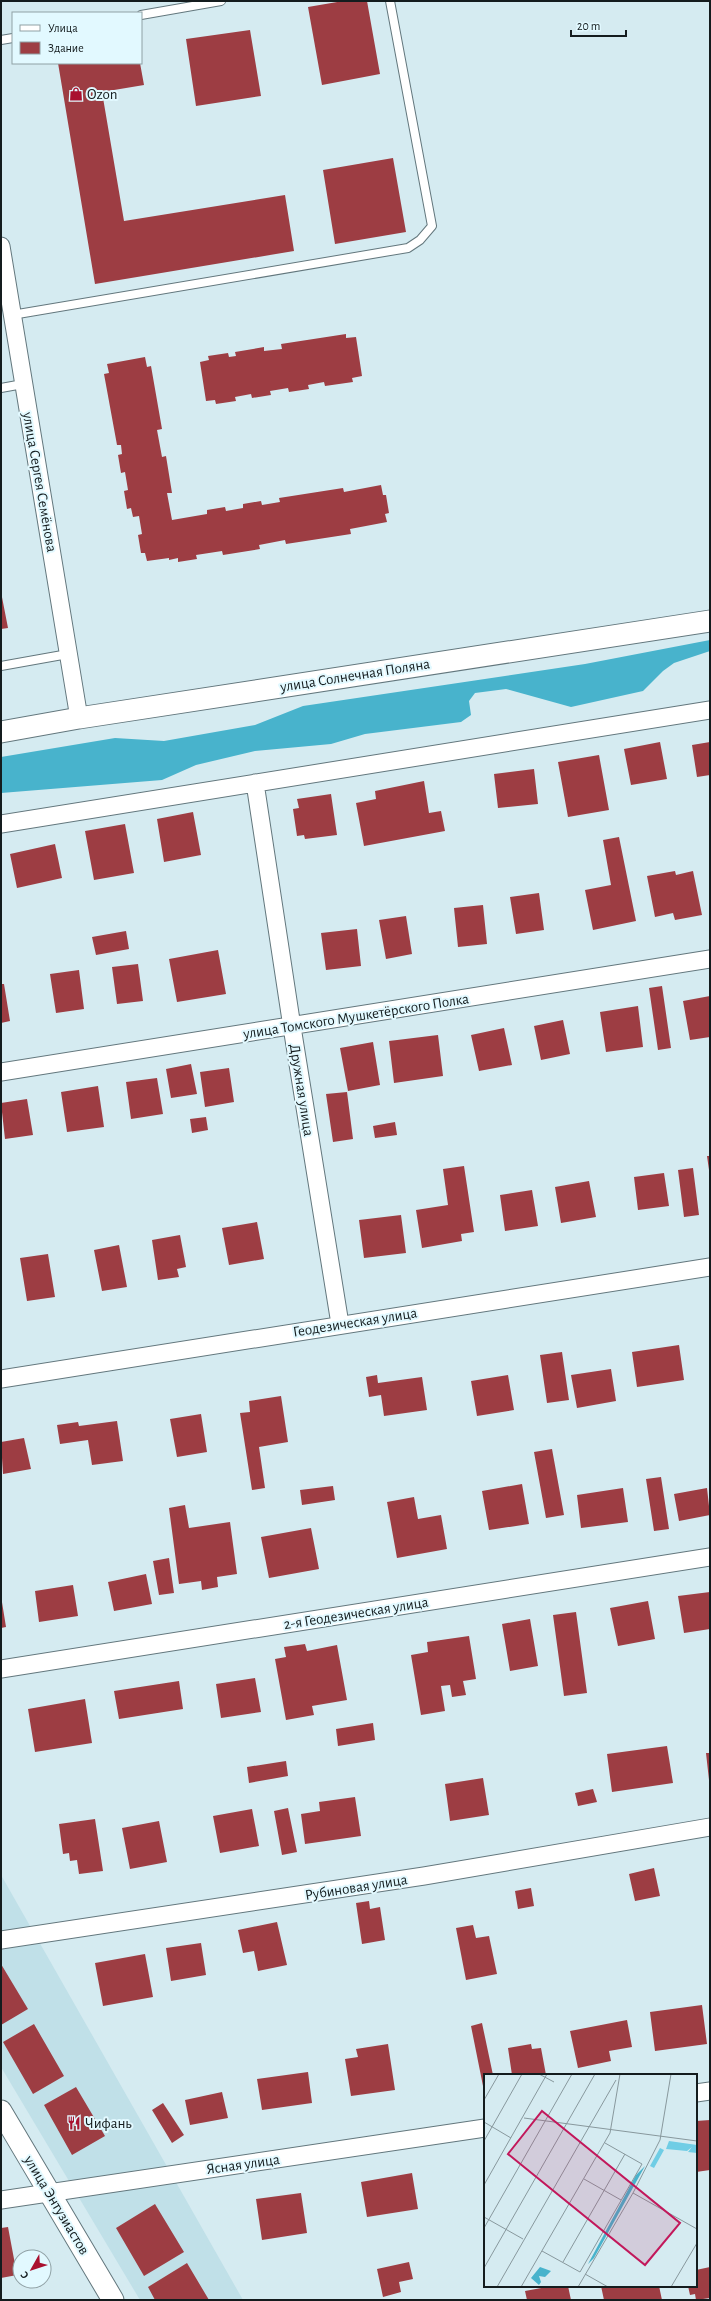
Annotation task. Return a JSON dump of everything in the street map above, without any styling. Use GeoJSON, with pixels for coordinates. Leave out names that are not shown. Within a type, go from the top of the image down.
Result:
{"type":"FeatureCollection","features":[{"type":"Feature","properties":{"kind":"street","name":"улица Сергея Семёнова"},"geometry":{"type":"LineString","coordinates":[[1,246],[79,718]]}},
{"type":"Feature","properties":{"kind":"street","name":"улица Солнечная Поляна"},"geometry":{"type":"LineString","coordinates":[[1,732],[79,718],[710,621]]}},
{"type":"Feature","properties":{"kind":"street"},"geometry":{"type":"LineString","coordinates":[[1,824],[710,710]]}},
{"type":"Feature","properties":{"kind":"street","name":"Дружная улица"},"geometry":{"type":"LineString","coordinates":[[255,783],[292,1027],[340,1324]]}},
{"type":"Feature","properties":{"kind":"street","name":"улица Томского Мушкетёрского Полка"},"geometry":{"type":"LineString","coordinates":[[1,1072],[710,960]]}},
{"type":"Feature","properties":{"kind":"street","name":"Геодезическая улица"},"geometry":{"type":"LineString","coordinates":[[1,1379],[340,1324],[710,1267]]}},
{"type":"Feature","properties":{"kind":"street","name":"2-я Геодезическая улица"},"geometry":{"type":"LineString","coordinates":[[1,1669],[710,1557]]}},
{"type":"Feature","properties":{"kind":"street","name":"Рубиновая улица"},"geometry":{"type":"LineString","coordinates":[[1,1940],[424,1876],[710,1827]]}},
{"type":"Feature","properties":{"kind":"street"},"geometry":{"type":"LineString","coordinates":[[697,2093],[710,2091]]}},
{"type":"Feature","properties":{"kind":"street","name":"улица Энтузиастов"},"geometry":{"type":"LineString","coordinates":[[1,2111],[113,2300]]}},
{"type":"Feature","properties":{"kind":"street","name":"Ясная улица"},"geometry":{"type":"LineString","coordinates":[[1,2200],[484,2128]]}},
{"type":"Feature","properties":{"kind":"lane"},"geometry":{"type":"LineString","coordinates":[[142,15],[221,1]]}},
{"type":"Feature","properties":{"kind":"lane"},"geometry":{"type":"LineString","coordinates":[[12,316],[408,248],[420,240],[432,226],[390,1]]}},
{"type":"Feature","properties":{"kind":"lane"},"geometry":{"type":"LineString","coordinates":[[1,40],[12,38]]}},
{"type":"Feature","properties":{"kind":"lane"},"geometry":{"type":"LineString","coordinates":[[1,388],[23,384]]}},
{"type":"Feature","properties":{"kind":"lane"},"geometry":{"type":"LineString","coordinates":[[1,666],[68,654]]}},
{"type":"Feature","properties":{"kind":"shaded area"},"geometry":{"type":"Polygon","coordinates":[[[710,640],[710,651],[674,663],[663,671],[643,691],[571,707],[506,689],[475,693],[469,701],[471,715],[461,722],[365,734],[331,744],[255,751],[196,765],[162,780],[1,793],[1,757],[115,738],[164,741],[255,725],[303,706],[585,664],[710,640]]]}},
{"type":"Feature","properties":{"kind":"shaded area"},"geometry":{"type":"Polygon","coordinates":[[[1,1875],[243,2300],[140,2300],[1,2067],[1,1875]]]}},
{"type":"Feature","properties":{"kind":"building"},"geometry":{"type":"Polygon","coordinates":[[[343,1],[367,1],[380,74],[322,85],[308,7],[343,1]]]}},
{"type":"Feature","properties":{"kind":"building"},"geometry":{"type":"Polygon","coordinates":[[[250,30],[261,96],[196,106],[186,39],[250,30]]]}},
{"type":"Feature","properties":{"kind":"building"},"geometry":{"type":"Polygon","coordinates":[[[58,64],[140,64],[144,85],[102,92],[124,221],[285,195],[294,251],[95,284],[58,64]]]}},
{"type":"Feature","properties":{"kind":"building"},"geometry":{"type":"Polygon","coordinates":[[[393,158],[406,232],[335,244],[323,170],[393,158]]]}},
{"type":"Feature","properties":{"kind":"building"},"geometry":{"type":"Polygon","coordinates":[[[346,334],[346,338],[356,337],[362,376],[352,378],[353,382],[325,386],[324,382],[308,385],[309,389],[289,392],[288,388],[270,391],[271,395],[252,398],[251,394],[235,397],[236,401],[216,404],[215,400],[206,401],[200,362],[209,360],[208,356],[228,353],[229,357],[236,356],[235,352],[264,347],[264,351],[282,349],[281,344],[346,334]]]}},
{"type":"Feature","properties":{"kind":"building"},"geometry":{"type":"Polygon","coordinates":[[[145,357],[147,367],[151,366],[162,429],[157,430],[162,457],[166,456],[172,493],[167,493],[172,520],[207,514],[207,510],[225,507],[226,511],[243,508],[243,504],[261,501],[262,505],[280,502],[279,498],[343,488],[344,492],[381,485],[383,495],[386,495],[389,513],[385,514],[387,522],[350,529],[351,534],[286,544],[285,540],[259,545],[260,549],[223,555],[222,551],[196,555],[197,559],[178,562],[178,558],[147,561],[145,553],[141,553],[138,535],[142,534],[139,516],[133,517],[131,508],[127,509],[124,491],[128,490],[125,472],[121,473],[118,455],[122,454],[121,445],[117,445],[104,374],[109,373],[107,364],[145,357]]]}},
{"type":"Feature","properties":{"kind":"building"},"geometry":{"type":"Polygon","coordinates":[[[1,592],[8,628],[1,629],[1,592]]]}},
{"type":"Feature","properties":{"kind":"building"},"geometry":{"type":"Polygon","coordinates":[[[660,742],[667,779],[631,785],[624,749],[660,742]]]}},
{"type":"Feature","properties":{"kind":"building"},"geometry":{"type":"Polygon","coordinates":[[[710,742],[710,775],[697,777],[692,745],[710,742]]]}},
{"type":"Feature","properties":{"kind":"building"},"geometry":{"type":"Polygon","coordinates":[[[599,755],[609,810],[568,817],[558,762],[599,755]]]}},
{"type":"Feature","properties":{"kind":"building"},"geometry":{"type":"Polygon","coordinates":[[[534,769],[538,804],[498,808],[494,774],[534,769]]]}},
{"type":"Feature","properties":{"kind":"building"},"geometry":{"type":"Polygon","coordinates":[[[424,781],[429,813],[441,811],[445,831],[364,846],[356,803],[376,799],[375,791],[424,781]]]}},
{"type":"Feature","properties":{"kind":"building"},"geometry":{"type":"Polygon","coordinates":[[[331,794],[337,835],[305,839],[304,835],[297,836],[293,809],[299,808],[297,799],[331,794]]]}},
{"type":"Feature","properties":{"kind":"building"},"geometry":{"type":"Polygon","coordinates":[[[193,812],[201,855],[164,862],[157,819],[193,812]]]}},
{"type":"Feature","properties":{"kind":"building"},"geometry":{"type":"Polygon","coordinates":[[[125,824],[134,873],[94,880],[85,831],[125,824]]]}},
{"type":"Feature","properties":{"kind":"building"},"geometry":{"type":"Polygon","coordinates":[[[619,837],[636,921],[593,930],[585,890],[611,885],[603,840],[619,837]]]}},
{"type":"Feature","properties":{"kind":"building"},"geometry":{"type":"Polygon","coordinates":[[[55,844],[62,878],[17,888],[10,854],[55,844]]]}},
{"type":"Feature","properties":{"kind":"building"},"geometry":{"type":"Polygon","coordinates":[[[675,871],[676,875],[693,871],[702,915],[675,920],[673,913],[655,917],[647,876],[675,871]]]}},
{"type":"Feature","properties":{"kind":"building"},"geometry":{"type":"Polygon","coordinates":[[[539,893],[544,930],[516,934],[510,897],[539,893]]]}},
{"type":"Feature","properties":{"kind":"building"},"geometry":{"type":"Polygon","coordinates":[[[483,905],[487,944],[458,947],[454,908],[483,905]]]}},
{"type":"Feature","properties":{"kind":"building"},"geometry":{"type":"Polygon","coordinates":[[[406,916],[412,954],[386,959],[379,920],[406,916]]]}},
{"type":"Feature","properties":{"kind":"building"},"geometry":{"type":"Polygon","coordinates":[[[357,929],[361,966],[326,970],[321,933],[357,929]]]}},
{"type":"Feature","properties":{"kind":"building"},"geometry":{"type":"Polygon","coordinates":[[[126,931],[129,949],[96,955],[92,937],[126,931]]]}},
{"type":"Feature","properties":{"kind":"building"},"geometry":{"type":"Polygon","coordinates":[[[218,950],[226,994],[177,1002],[169,959],[218,950]]]}},
{"type":"Feature","properties":{"kind":"building"},"geometry":{"type":"Polygon","coordinates":[[[138,964],[143,1001],[117,1004],[112,967],[138,964]]]}},
{"type":"Feature","properties":{"kind":"building"},"geometry":{"type":"Polygon","coordinates":[[[79,970],[84,1009],[56,1013],[50,974],[79,970]]]}},
{"type":"Feature","properties":{"kind":"building"},"geometry":{"type":"Polygon","coordinates":[[[1,984],[4,984],[10,1021],[1,1023],[1,984]]]}},
{"type":"Feature","properties":{"kind":"building"},"geometry":{"type":"Polygon","coordinates":[[[662,986],[671,1048],[658,1050],[649,988],[662,986]]]}},
{"type":"Feature","properties":{"kind":"building"},"geometry":{"type":"Polygon","coordinates":[[[710,996],[710,1037],[690,1040],[683,1001],[710,996]]]}},
{"type":"Feature","properties":{"kind":"building"},"geometry":{"type":"Polygon","coordinates":[[[638,1006],[643,1047],[606,1052],[600,1012],[638,1006]]]}},
{"type":"Feature","properties":{"kind":"building"},"geometry":{"type":"Polygon","coordinates":[[[563,1020],[570,1054],[541,1060],[534,1026],[563,1020]]]}},
{"type":"Feature","properties":{"kind":"building"},"geometry":{"type":"Polygon","coordinates":[[[504,1028],[512,1065],[479,1071],[471,1035],[504,1028]]]}},
{"type":"Feature","properties":{"kind":"building"},"geometry":{"type":"Polygon","coordinates":[[[438,1035],[443,1076],[394,1083],[389,1041],[438,1035]]]}},
{"type":"Feature","properties":{"kind":"building"},"geometry":{"type":"Polygon","coordinates":[[[373,1042],[380,1085],[348,1091],[340,1048],[373,1042]]]}},
{"type":"Feature","properties":{"kind":"building"},"geometry":{"type":"Polygon","coordinates":[[[191,1064],[197,1094],[171,1098],[166,1069],[191,1064]]]}},
{"type":"Feature","properties":{"kind":"building"},"geometry":{"type":"Polygon","coordinates":[[[229,1068],[234,1102],[205,1107],[200,1072],[229,1068]]]}},
{"type":"Feature","properties":{"kind":"building"},"geometry":{"type":"Polygon","coordinates":[[[157,1078],[163,1114],[131,1119],[126,1082],[157,1078]]]}},
{"type":"Feature","properties":{"kind":"building"},"geometry":{"type":"Polygon","coordinates":[[[98,1086],[104,1127],[67,1132],[61,1092],[98,1086]]]}},
{"type":"Feature","properties":{"kind":"building"},"geometry":{"type":"Polygon","coordinates":[[[347,1092],[353,1139],[333,1142],[326,1094],[347,1092]]]}},
{"type":"Feature","properties":{"kind":"building"},"geometry":{"type":"Polygon","coordinates":[[[27,1099],[33,1135],[5,1139],[1,1103],[27,1099]]]}},
{"type":"Feature","properties":{"kind":"building"},"geometry":{"type":"Polygon","coordinates":[[[206,1117],[208,1130],[192,1133],[190,1119],[206,1117]]]}},
{"type":"Feature","properties":{"kind":"building"},"geometry":{"type":"Polygon","coordinates":[[[395,1122],[397,1135],[375,1138],[373,1126],[395,1122]]]}},
{"type":"Feature","properties":{"kind":"building"},"geometry":{"type":"Polygon","coordinates":[[[707,1156],[710,1156],[710,1170],[709,1170],[707,1156]]]}},
{"type":"Feature","properties":{"kind":"building"},"geometry":{"type":"Polygon","coordinates":[[[464,1166],[474,1232],[461,1234],[462,1241],[422,1248],[416,1210],[448,1205],[443,1169],[464,1166]]]}},
{"type":"Feature","properties":{"kind":"building"},"geometry":{"type":"Polygon","coordinates":[[[693,1168],[699,1215],[684,1217],[678,1170],[693,1168]]]}},
{"type":"Feature","properties":{"kind":"building"},"geometry":{"type":"Polygon","coordinates":[[[664,1173],[669,1206],[638,1210],[634,1177],[664,1173]]]}},
{"type":"Feature","properties":{"kind":"building"},"geometry":{"type":"Polygon","coordinates":[[[589,1181],[596,1217],[561,1223],[555,1187],[589,1181]]]}},
{"type":"Feature","properties":{"kind":"building"},"geometry":{"type":"Polygon","coordinates":[[[532,1190],[538,1226],[505,1231],[500,1195],[532,1190]]]}},
{"type":"Feature","properties":{"kind":"building"},"geometry":{"type":"Polygon","coordinates":[[[401,1215],[406,1253],[364,1258],[359,1220],[401,1215]]]}},
{"type":"Feature","properties":{"kind":"building"},"geometry":{"type":"Polygon","coordinates":[[[257,1222],[264,1259],[229,1265],[222,1228],[257,1222]]]}},
{"type":"Feature","properties":{"kind":"building"},"geometry":{"type":"Polygon","coordinates":[[[180,1235],[186,1267],[177,1269],[179,1277],[158,1280],[152,1240],[180,1235]]]}},
{"type":"Feature","properties":{"kind":"building"},"geometry":{"type":"Polygon","coordinates":[[[119,1245],[127,1287],[102,1291],[94,1250],[119,1245]]]}},
{"type":"Feature","properties":{"kind":"building"},"geometry":{"type":"Polygon","coordinates":[[[48,1254],[55,1297],[27,1301],[20,1258],[48,1254]]]}},
{"type":"Feature","properties":{"kind":"building"},"geometry":{"type":"Polygon","coordinates":[[[679,1345],[684,1380],[637,1387],[632,1352],[679,1345]]]}},
{"type":"Feature","properties":{"kind":"building"},"geometry":{"type":"Polygon","coordinates":[[[562,1352],[569,1400],[547,1403],[540,1355],[562,1352]]]}},
{"type":"Feature","properties":{"kind":"building"},"geometry":{"type":"Polygon","coordinates":[[[611,1369],[616,1401],[577,1408],[571,1375],[611,1369]]]}},
{"type":"Feature","properties":{"kind":"building"},"geometry":{"type":"Polygon","coordinates":[[[377,1375],[378,1383],[422,1377],[427,1410],[384,1416],[381,1395],[369,1397],[366,1377],[377,1375]]]}},
{"type":"Feature","properties":{"kind":"building"},"geometry":{"type":"Polygon","coordinates":[[[508,1375],[514,1410],[477,1416],[471,1381],[508,1375]]]}},
{"type":"Feature","properties":{"kind":"building"},"geometry":{"type":"Polygon","coordinates":[[[281,1396],[288,1442],[259,1447],[265,1488],[252,1490],[240,1413],[250,1412],[249,1401],[281,1396]]]}},
{"type":"Feature","properties":{"kind":"building"},"geometry":{"type":"Polygon","coordinates":[[[201,1414],[207,1452],[177,1457],[170,1419],[201,1414]]]}},
{"type":"Feature","properties":{"kind":"building"},"geometry":{"type":"Polygon","coordinates":[[[117,1421],[123,1461],[92,1465],[88,1440],[60,1444],[57,1425],[78,1422],[79,1426],[117,1421]]]}},
{"type":"Feature","properties":{"kind":"building"},"geometry":{"type":"Polygon","coordinates":[[[24,1438],[31,1469],[3,1474],[1,1442],[24,1438]]]}},
{"type":"Feature","properties":{"kind":"building"},"geometry":{"type":"Polygon","coordinates":[[[552,1449],[564,1515],[546,1518],[534,1452],[552,1449]]]}},
{"type":"Feature","properties":{"kind":"building"},"geometry":{"type":"Polygon","coordinates":[[[661,1477],[669,1529],[654,1531],[646,1479],[661,1477]]]}},
{"type":"Feature","properties":{"kind":"building"},"geometry":{"type":"Polygon","coordinates":[[[522,1484],[529,1524],[489,1530],[482,1491],[522,1484]]]}},
{"type":"Feature","properties":{"kind":"building"},"geometry":{"type":"Polygon","coordinates":[[[333,1486],[335,1500],[302,1505],[300,1490],[333,1486]]]}},
{"type":"Feature","properties":{"kind":"building"},"geometry":{"type":"Polygon","coordinates":[[[623,1488],[628,1522],[581,1528],[577,1495],[623,1488]]]}},
{"type":"Feature","properties":{"kind":"building"},"geometry":{"type":"Polygon","coordinates":[[[707,1488],[710,1515],[679,1521],[674,1494],[707,1488]]]}},
{"type":"Feature","properties":{"kind":"building"},"geometry":{"type":"Polygon","coordinates":[[[414,1497],[418,1519],[441,1515],[447,1549],[397,1558],[387,1502],[414,1497]]]}},
{"type":"Feature","properties":{"kind":"building"},"geometry":{"type":"Polygon","coordinates":[[[185,1505],[189,1528],[230,1522],[237,1574],[217,1577],[218,1587],[202,1590],[201,1581],[179,1584],[169,1508],[185,1505]]]}},
{"type":"Feature","properties":{"kind":"building"},"geometry":{"type":"Polygon","coordinates":[[[311,1528],[319,1569],[269,1578],[261,1537],[311,1528]]]}},
{"type":"Feature","properties":{"kind":"building"},"geometry":{"type":"Polygon","coordinates":[[[169,1558],[174,1593],[159,1595],[153,1561],[169,1558]]]}},
{"type":"Feature","properties":{"kind":"building"},"geometry":{"type":"Polygon","coordinates":[[[146,1574],[152,1604],[114,1611],[108,1582],[146,1574]]]}},
{"type":"Feature","properties":{"kind":"building"},"geometry":{"type":"Polygon","coordinates":[[[73,1585],[78,1616],[39,1622],[35,1591],[73,1585]]]}},
{"type":"Feature","properties":{"kind":"building"},"geometry":{"type":"Polygon","coordinates":[[[710,1592],[710,1629],[684,1633],[678,1596],[710,1592]]]}},
{"type":"Feature","properties":{"kind":"building"},"geometry":{"type":"Polygon","coordinates":[[[1,1596],[6,1627],[1,1628],[1,1596]]]}},
{"type":"Feature","properties":{"kind":"building"},"geometry":{"type":"Polygon","coordinates":[[[648,1601],[655,1639],[618,1646],[610,1608],[648,1601]]]}},
{"type":"Feature","properties":{"kind":"building"},"geometry":{"type":"Polygon","coordinates":[[[576,1612],[587,1693],[564,1696],[553,1615],[576,1612]]]}},
{"type":"Feature","properties":{"kind":"building"},"geometry":{"type":"Polygon","coordinates":[[[530,1619],[538,1666],[510,1671],[502,1624],[530,1619]]]}},
{"type":"Feature","properties":{"kind":"building"},"geometry":{"type":"Polygon","coordinates":[[[469,1636],[476,1679],[463,1681],[466,1695],[452,1697],[450,1685],[441,1686],[445,1711],[421,1715],[411,1655],[428,1652],[427,1642],[469,1636]]]}},
{"type":"Feature","properties":{"kind":"building"},"geometry":{"type":"Polygon","coordinates":[[[305,1644],[307,1651],[337,1645],[347,1700],[312,1706],[314,1715],[286,1720],[275,1659],[286,1657],[284,1647],[305,1644]]]}},
{"type":"Feature","properties":{"kind":"building"},"geometry":{"type":"Polygon","coordinates":[[[255,1678],[261,1712],[221,1718],[216,1684],[255,1678]]]}},
{"type":"Feature","properties":{"kind":"building"},"geometry":{"type":"Polygon","coordinates":[[[179,1681],[183,1709],[119,1719],[114,1691],[179,1681]]]}},
{"type":"Feature","properties":{"kind":"building"},"geometry":{"type":"Polygon","coordinates":[[[85,1699],[92,1743],[35,1752],[28,1709],[85,1699]]]}},
{"type":"Feature","properties":{"kind":"building"},"geometry":{"type":"Polygon","coordinates":[[[373,1723],[375,1740],[338,1746],[336,1729],[373,1723]]]}},
{"type":"Feature","properties":{"kind":"building"},"geometry":{"type":"Polygon","coordinates":[[[667,1746],[673,1783],[612,1792],[607,1754],[667,1746]]]}},
{"type":"Feature","properties":{"kind":"building"},"geometry":{"type":"Polygon","coordinates":[[[706,1753],[710,1753],[710,1780],[709,1780],[706,1753]]]}},
{"type":"Feature","properties":{"kind":"building"},"geometry":{"type":"Polygon","coordinates":[[[286,1761],[288,1776],[249,1783],[247,1767],[286,1761]]]}},
{"type":"Feature","properties":{"kind":"building"},"geometry":{"type":"Polygon","coordinates":[[[483,1778],[489,1815],[450,1821],[445,1784],[483,1778]]]}},
{"type":"Feature","properties":{"kind":"building"},"geometry":{"type":"Polygon","coordinates":[[[593,1789],[597,1802],[578,1806],[575,1793],[593,1789]]]}},
{"type":"Feature","properties":{"kind":"building"},"geometry":{"type":"Polygon","coordinates":[[[355,1797],[361,1836],[305,1844],[301,1814],[320,1811],[319,1802],[355,1797]]]}},
{"type":"Feature","properties":{"kind":"building"},"geometry":{"type":"Polygon","coordinates":[[[288,1808],[297,1852],[282,1855],[274,1811],[288,1808]]]}},
{"type":"Feature","properties":{"kind":"building"},"geometry":{"type":"Polygon","coordinates":[[[252,1809],[259,1846],[220,1853],[213,1816],[252,1809]]]}},
{"type":"Feature","properties":{"kind":"building"},"geometry":{"type":"Polygon","coordinates":[[[95,1819],[103,1871],[79,1874],[77,1860],[70,1861],[69,1853],[63,1854],[59,1824],[95,1819]]]}},
{"type":"Feature","properties":{"kind":"building"},"geometry":{"type":"Polygon","coordinates":[[[159,1821],[167,1862],[130,1869],[122,1828],[159,1821]]]}},
{"type":"Feature","properties":{"kind":"building"},"geometry":{"type":"Polygon","coordinates":[[[654,1868],[660,1896],[635,1901],[629,1874],[654,1868]]]}},
{"type":"Feature","properties":{"kind":"building"},"geometry":{"type":"Polygon","coordinates":[[[531,1888],[534,1906],[518,1909],[515,1891],[531,1888]]]}},
{"type":"Feature","properties":{"kind":"building"},"geometry":{"type":"Polygon","coordinates":[[[369,1901],[370,1909],[380,1907],[385,1940],[362,1944],[356,1903],[369,1901]]]}},
{"type":"Feature","properties":{"kind":"building"},"geometry":{"type":"Polygon","coordinates":[[[277,1922],[287,1965],[258,1971],[254,1951],[243,1953],[238,1930],[277,1922]]]}},
{"type":"Feature","properties":{"kind":"building"},"geometry":{"type":"Polygon","coordinates":[[[473,1925],[476,1938],[489,1936],[497,1974],[466,1980],[456,1928],[473,1925]]]}},
{"type":"Feature","properties":{"kind":"building"},"geometry":{"type":"Polygon","coordinates":[[[201,1943],[206,1975],[171,1981],[166,1948],[201,1943]]]}},
{"type":"Feature","properties":{"kind":"building"},"geometry":{"type":"Polygon","coordinates":[[[145,1954],[153,1997],[103,2006],[95,1963],[145,1954]]]}},
{"type":"Feature","properties":{"kind":"building"},"geometry":{"type":"Polygon","coordinates":[[[1,1964],[28,2009],[1,2025],[1,1964]]]}},
{"type":"Feature","properties":{"kind":"building"},"geometry":{"type":"Polygon","coordinates":[[[702,2005],[707,2044],[655,2051],[650,2012],[702,2005]]]}},
{"type":"Feature","properties":{"kind":"building"},"geometry":{"type":"Polygon","coordinates":[[[627,2020],[632,2047],[609,2051],[611,2061],[578,2068],[570,2031],[627,2020]]]}},
{"type":"Feature","properties":{"kind":"building"},"geometry":{"type":"Polygon","coordinates":[[[482,2023],[493,2074],[484,2074],[484,2091],[471,2026],[482,2023]]]}},
{"type":"Feature","properties":{"kind":"building"},"geometry":{"type":"Polygon","coordinates":[[[34,2024],[64,2076],[33,2094],[3,2042],[34,2024]]]}},
{"type":"Feature","properties":{"kind":"building"},"geometry":{"type":"Polygon","coordinates":[[[388,2044],[395,2090],[351,2096],[345,2059],[358,2057],[356,2049],[388,2044]]]}},
{"type":"Feature","properties":{"kind":"building"},"geometry":{"type":"Polygon","coordinates":[[[531,2044],[532,2049],[541,2048],[546,2074],[512,2074],[508,2048],[531,2044]]]}},
{"type":"Feature","properties":{"kind":"building"},"geometry":{"type":"Polygon","coordinates":[[[308,2072],[312,2103],[262,2110],[257,2079],[308,2072]]]}},
{"type":"Feature","properties":{"kind":"building"},"geometry":{"type":"Polygon","coordinates":[[[76,2087],[105,2136],[72,2155],[44,2105],[76,2087]]]}},
{"type":"Feature","properties":{"kind":"building"},"geometry":{"type":"Polygon","coordinates":[[[222,2092],[228,2118],[190,2125],[185,2100],[222,2092]]]}},
{"type":"Feature","properties":{"kind":"building"},"geometry":{"type":"Polygon","coordinates":[[[163,2103],[184,2135],[172,2143],[152,2110],[163,2103]]]}},
{"type":"Feature","properties":{"kind":"building"},"geometry":{"type":"Polygon","coordinates":[[[710,2120],[710,2170],[697,2172],[697,2121],[710,2120]]]}},
{"type":"Feature","properties":{"kind":"building"},"geometry":{"type":"Polygon","coordinates":[[[412,2173],[418,2209],[367,2217],[361,2182],[412,2173]]]}},
{"type":"Feature","properties":{"kind":"building"},"geometry":{"type":"Polygon","coordinates":[[[301,2193],[307,2233],[262,2240],[256,2199],[301,2193]]]}},
{"type":"Feature","properties":{"kind":"building"},"geometry":{"type":"Polygon","coordinates":[[[155,2204],[184,2252],[144,2276],[116,2228],[155,2204]]]}},
{"type":"Feature","properties":{"kind":"building"},"geometry":{"type":"Polygon","coordinates":[[[8,2227],[12,2249],[12,2276],[1,2278],[1,2228],[8,2227]]]}},
{"type":"Feature","properties":{"kind":"building"},"geometry":{"type":"Polygon","coordinates":[[[409,2262],[413,2279],[399,2282],[401,2292],[383,2297],[377,2269],[409,2262]]]}},
{"type":"Feature","properties":{"kind":"building"},"geometry":{"type":"Polygon","coordinates":[[[187,2263],[209,2300],[155,2300],[148,2287],[187,2263]]]}},
{"type":"Feature","properties":{"kind":"building"},"geometry":{"type":"Polygon","coordinates":[[[710,2267],[710,2298],[696,2300],[695,2294],[690,2295],[688,2287],[697,2287],[697,2270],[710,2267]]]}},
{"type":"Feature","properties":{"kind":"building"},"geometry":{"type":"Polygon","coordinates":[[[547,2287],[568,2287],[571,2300],[527,2300],[525,2291],[547,2287]]]}},
{"type":"Feature","properties":{"kind":"building"},"geometry":{"type":"Polygon","coordinates":[[[601,2287],[659,2287],[662,2300],[604,2300],[601,2287]]]}},
{"type":"Feature","properties":{"kind":"place","name":"Ozon"},"geometry":{"type":"Point","coordinates":[76,94]}},
{"type":"Feature","properties":{"kind":"place","name":"Чифань"},"geometry":{"type":"Point","coordinates":[74,2123]}}]}
